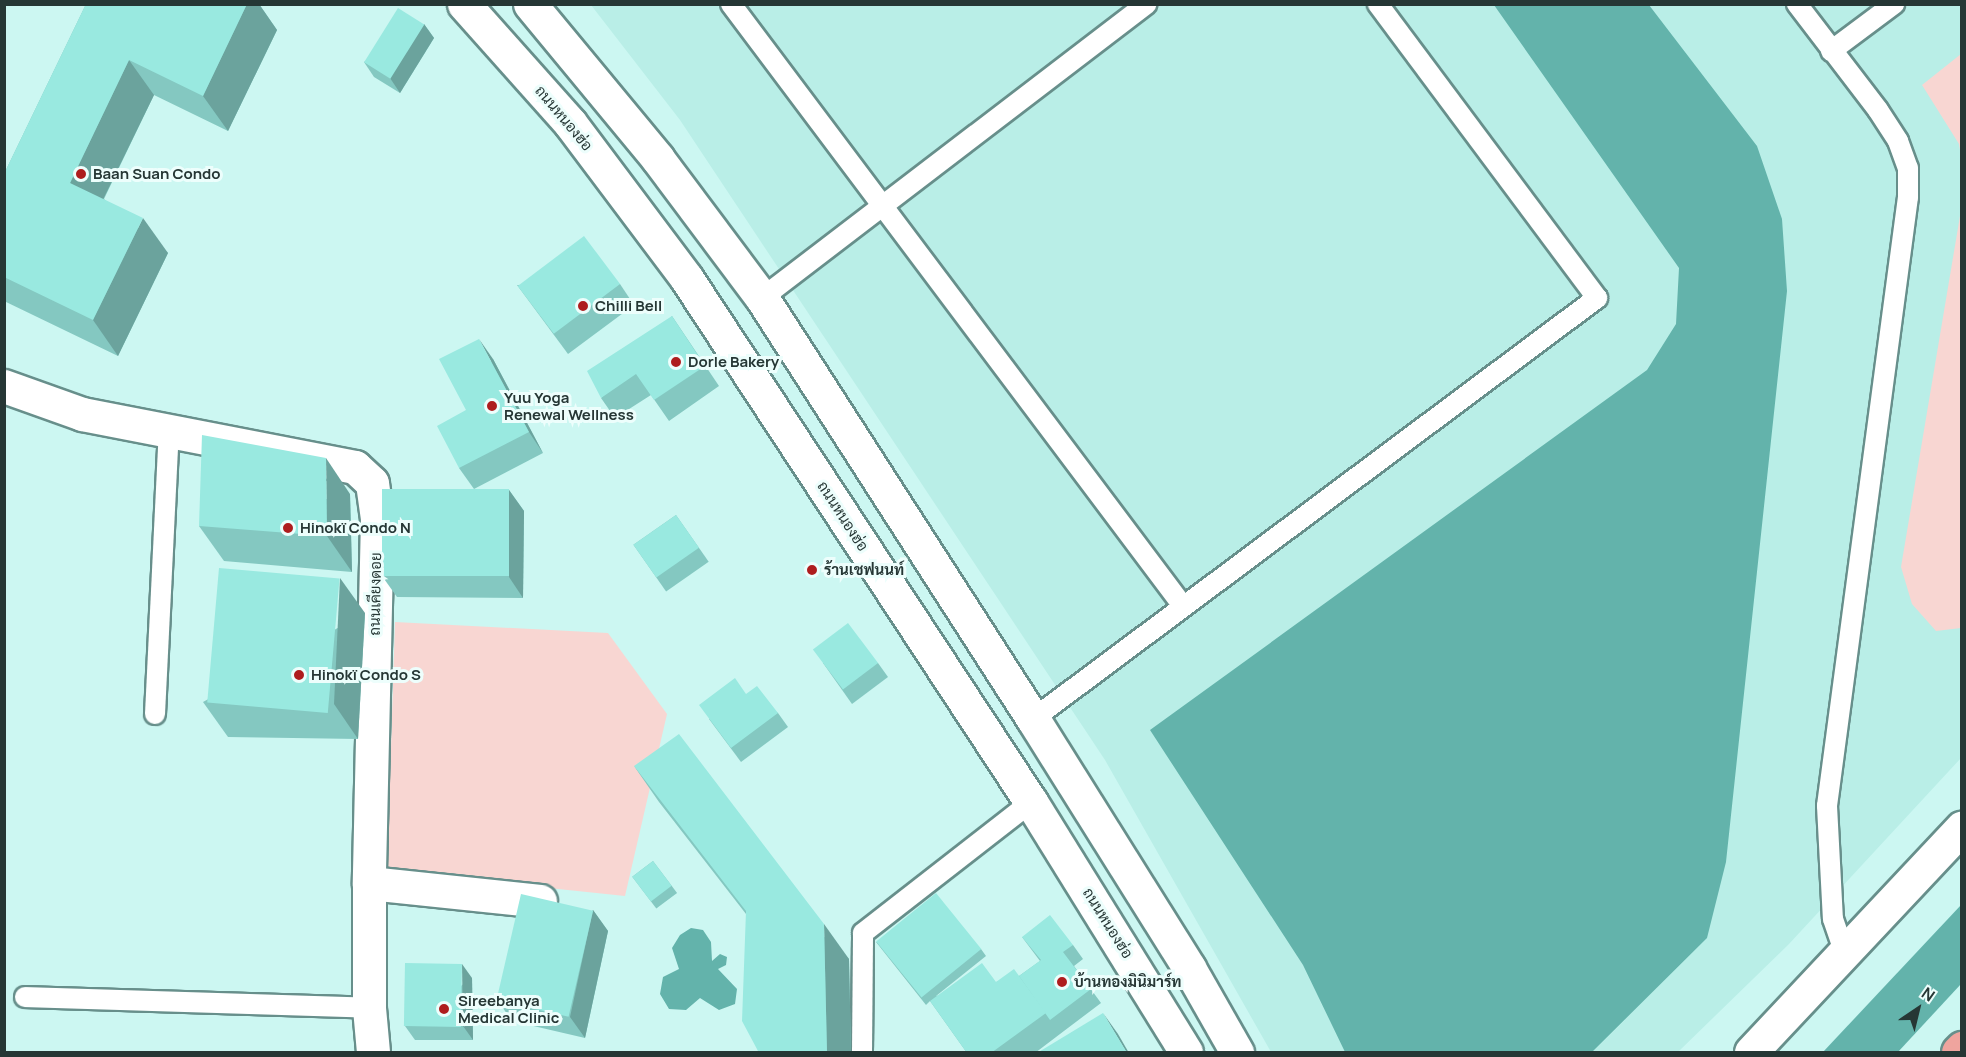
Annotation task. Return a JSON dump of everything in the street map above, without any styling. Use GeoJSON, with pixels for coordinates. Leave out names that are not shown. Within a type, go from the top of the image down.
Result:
{"type":"FeatureCollection","features":[{"type":"Feature","properties":{"kind":"main road"},"geometry":{"type":"LineString","coordinates":[[1958,1053],[1962,1048]]}},
{"type":"Feature","properties":{"kind":"street","name":"ถนนหนองฮ่อ"},"geometry":{"type":"LineString","coordinates":[[464,4],[570,123],[719,326],[1031,802],[1186,1053]]}},
{"type":"Feature","properties":{"kind":"street"},"geometry":{"type":"LineString","coordinates":[[530,4],[658,159],[762,298],[1033,719],[1189,968],[1237,1053]]}},
{"type":"Feature","properties":{"kind":"street"},"geometry":{"type":"LineString","coordinates":[[719,326],[762,298]]}},
{"type":"Feature","properties":{"kind":"street","name":"ถนนเคียงดอย"},"geometry":{"type":"LineString","coordinates":[[4,386],[82,414],[355,467],[372,483],[377,518],[369,883],[369,1008],[373,1053]]}},
{"type":"Feature","properties":{"kind":"street"},"geometry":{"type":"LineString","coordinates":[[1751,1053],[1962,827]]}},
{"type":"Feature","properties":{"kind":"street"},"geometry":{"type":"LineString","coordinates":[[369,883],[540,901]]}},
{"type":"Feature","properties":{"kind":"lane"},"geometry":{"type":"LineString","coordinates":[[731,4],[1183,606]]}},
{"type":"Feature","properties":{"kind":"lane"},"geometry":{"type":"LineString","coordinates":[[762,298],[1147,4]]}},
{"type":"Feature","properties":{"kind":"lane"},"geometry":{"type":"LineString","coordinates":[[1033,719],[1597,298],[1378,4]]}},
{"type":"Feature","properties":{"kind":"lane"},"geometry":{"type":"LineString","coordinates":[[1797,4],[1898,141],[1908,168],[1908,197],[1827,806],[1833,919],[1844,951]]}},
{"type":"Feature","properties":{"kind":"lane"},"geometry":{"type":"LineString","coordinates":[[1832,51],[1894,4]]}},
{"type":"Feature","properties":{"kind":"lane"},"geometry":{"type":"LineString","coordinates":[[155,714],[169,431]]}},
{"type":"Feature","properties":{"kind":"lane"},"geometry":{"type":"LineString","coordinates":[[862,1053],[863,933],[1031,802]]}},
{"type":"Feature","properties":{"kind":"lane"},"geometry":{"type":"LineString","coordinates":[[26,998],[369,1008]]}},
{"type":"Feature","properties":{"kind":"shaded area"},"geometry":{"type":"Polygon","coordinates":[[[591,5],[1961,5],[1961,758],[1789,944],[1678,1052],[1271,1052],[1105,760],[680,120],[591,5]]]}},
{"type":"Feature","properties":{"kind":"shaded area"},"geometry":{"type":"Polygon","coordinates":[[[1961,54],[1961,156],[1959,144],[1922,85],[1961,54]]]}},
{"type":"Feature","properties":{"kind":"shaded area"},"geometry":{"type":"Polygon","coordinates":[[[1961,210],[1961,628],[1936,631],[1912,604],[1901,567],[1961,210]]]}},
{"type":"Feature","properties":{"kind":"shaded area"},"geometry":{"type":"Polygon","coordinates":[[[395,622],[608,633],[667,714],[625,896],[387,871],[395,622]]]}},
{"type":"Feature","properties":{"kind":"water"},"geometry":{"type":"Polygon","coordinates":[[[1494,5],[1649,5],[1757,146],[1782,219],[1787,291],[1726,862],[1707,938],[1592,1052],[1345,1052],[1303,965],[1150,730],[1647,370],[1676,324],[1679,268],[1494,5]]]}},
{"type":"Feature","properties":{"kind":"water"},"geometry":{"type":"Polygon","coordinates":[[[1961,905],[1961,984],[1898,1052],[1823,1052],[1961,905]]]}},
{"type":"Feature","properties":{"kind":"water"},"geometry":{"type":"Polygon","coordinates":[[[691,928],[703,930],[711,942],[712,961],[720,954],[727,957],[726,965],[718,969],[737,989],[735,1004],[719,1010],[700,998],[686,1010],[669,1009],[660,994],[663,977],[679,969],[672,948],[680,935],[691,928]]]}},
{"type":"Feature","properties":{"kind":"building"},"geometry":{"type":"Polygon","coordinates":[[[86,4],[247,4],[203,96],[129,60],[70,183],[143,218],[93,320],[4,277],[4,174],[86,4]]]}},
{"type":"Feature","properties":{"kind":"building"},"geometry":{"type":"Polygon","coordinates":[[[398,8],[424,24],[390,79],[364,62],[398,8]]]}},
{"type":"Feature","properties":{"kind":"building"},"geometry":{"type":"Polygon","coordinates":[[[584,236],[620,284],[554,334],[518,286],[584,236]]]}},
{"type":"Feature","properties":{"kind":"building"},"geometry":{"type":"Polygon","coordinates":[[[672,316],[705,366],[654,400],[636,374],[601,398],[587,371],[672,316]]]}},
{"type":"Feature","properties":{"kind":"building","name":"Yuu Yoga Renewal Wellness"},"geometry":{"type":"Polygon","coordinates":[[[479,339],[529,432],[459,468],[437,426],[466,410],[439,359],[479,339]]]}},
{"type":"Feature","properties":{"kind":"building"},"geometry":{"type":"Polygon","coordinates":[[[202,435],[326,458],[327,536],[199,526],[202,435]]]}},
{"type":"Feature","properties":{"kind":"building"},"geometry":{"type":"Polygon","coordinates":[[[382,489],[509,489],[509,576],[382,576],[382,489]]]}},
{"type":"Feature","properties":{"kind":"building"},"geometry":{"type":"Polygon","coordinates":[[[676,515],[699,548],[656,578],[633,545],[676,515]]]}},
{"type":"Feature","properties":{"kind":"building"},"geometry":{"type":"Polygon","coordinates":[[[219,568],[340,579],[328,713],[207,702],[219,568]]]}},
{"type":"Feature","properties":{"kind":"building"},"geometry":{"type":"Polygon","coordinates":[[[848,623],[878,663],[843,689],[813,649],[848,623]]]}},
{"type":"Feature","properties":{"kind":"building"},"geometry":{"type":"Polygon","coordinates":[[[735,678],[746,694],[757,686],[778,713],[731,748],[699,705],[735,678]]]}},
{"type":"Feature","properties":{"kind":"building"},"geometry":{"type":"Polygon","coordinates":[[[679,734],[824,924],[827,1053],[755,1053],[758,1051],[742,1021],[746,911],[634,766],[679,734]]]}},
{"type":"Feature","properties":{"kind":"building"},"geometry":{"type":"Polygon","coordinates":[[[653,861],[672,886],[651,901],[632,877],[653,861]]]}},
{"type":"Feature","properties":{"kind":"building"},"geometry":{"type":"Polygon","coordinates":[[[936,893],[981,949],[921,997],[876,941],[936,893]]]}},
{"type":"Feature","properties":{"kind":"building"},"geometry":{"type":"Polygon","coordinates":[[[521,894],[593,911],[569,1017],[496,1000],[521,894]]]}},
{"type":"Feature","properties":{"kind":"building","name":"บ้านทองมินิมาร์ท"},"geometry":{"type":"Polygon","coordinates":[[[1050,915],[1073,945],[1063,952],[1091,989],[1050,1020],[1019,976],[1041,960],[1022,937],[1050,915]]]}},
{"type":"Feature","properties":{"kind":"building","name":"Sireebanya Medical Clinic"},"geometry":{"type":"Polygon","coordinates":[[[405,963],[462,964],[461,1027],[404,1026],[405,963]]]}},
{"type":"Feature","properties":{"kind":"building"},"geometry":{"type":"Polygon","coordinates":[[[982,963],[996,982],[1014,969],[1046,1013],[991,1053],[967,1053],[930,1001],[982,963]]]}},
{"type":"Feature","properties":{"kind":"building"},"geometry":{"type":"Polygon","coordinates":[[[1103,1013],[1127,1053],[1037,1053],[1103,1013]]]}},
{"type":"Feature","properties":{"kind":"place","name":"Baan Suan Condo"},"geometry":{"type":"Point","coordinates":[81,174]}},
{"type":"Feature","properties":{"kind":"place","name":"Chilli Bell"},"geometry":{"type":"Point","coordinates":[583,306]}},
{"type":"Feature","properties":{"kind":"place","name":"Dorle Bakery"},"geometry":{"type":"Point","coordinates":[676,362]}},
{"type":"Feature","properties":{"kind":"place","name":"Yuu Yoga Renewal Wellness"},"geometry":{"type":"Point","coordinates":[492,406]}},
{"type":"Feature","properties":{"kind":"place","name":"Hinokï Condo N"},"geometry":{"type":"Point","coordinates":[288,528]}},
{"type":"Feature","properties":{"kind":"place","name":"ร้านเชฟนนท์"},"geometry":{"type":"Point","coordinates":[812,570]}},
{"type":"Feature","properties":{"kind":"place","name":"Hinokï Condo S"},"geometry":{"type":"Point","coordinates":[299,675]}},
{"type":"Feature","properties":{"kind":"place","name":"บ้านทองมินิมาร์ท"},"geometry":{"type":"Point","coordinates":[1062,982]}},
{"type":"Feature","properties":{"kind":"place","name":"Sireebanya Medical Clinic"},"geometry":{"type":"Point","coordinates":[444,1009]}}]}
